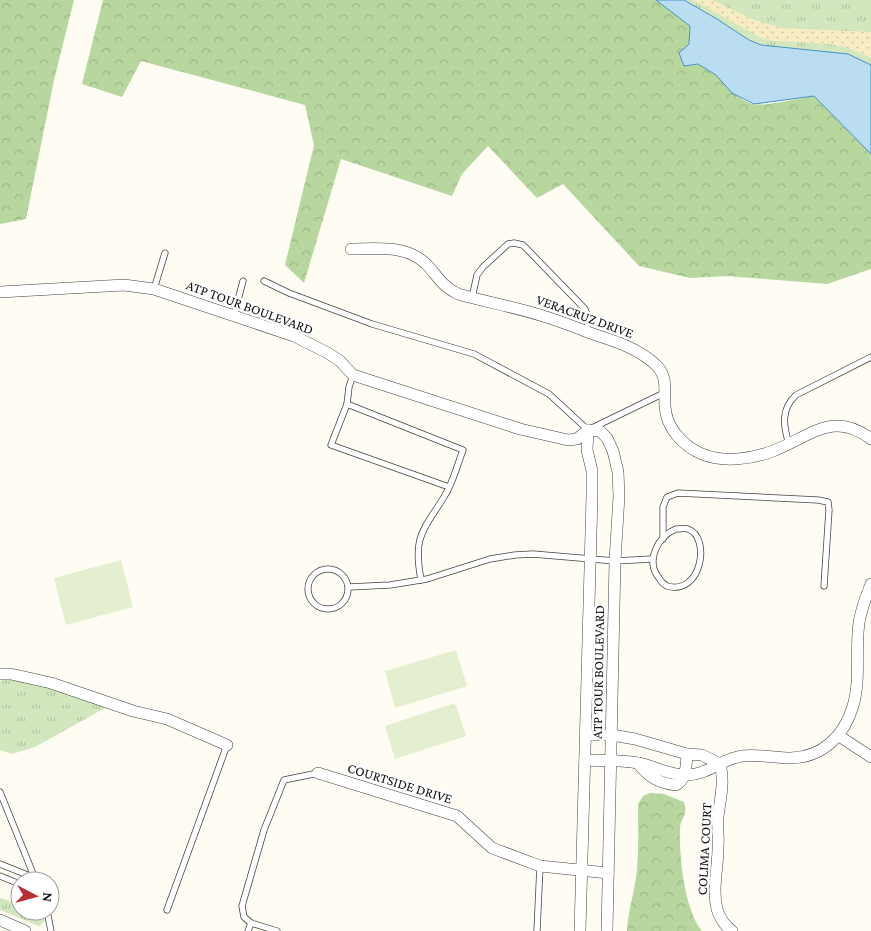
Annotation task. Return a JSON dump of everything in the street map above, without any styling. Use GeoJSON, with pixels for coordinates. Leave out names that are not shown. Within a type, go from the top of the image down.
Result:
{"type":"FeatureCollection","features":[{"type":"Feature","properties":{"kind":"street","name":"VERACRUZ DRIVE"},"geometry":{"type":"LineString","coordinates":[[351,249],[401,250],[415,256],[427,265],[438,280],[458,294],[542,315],[622,344],[650,360],[658,367],[663,377],[666,416],[672,429],[685,444],[703,454],[730,459],[760,456],[789,444],[811,431],[826,426],[840,426],[870,434]]}},
{"type":"Feature","properties":{"kind":"street","name":"ATP TOUR BOULEVARD"},"geometry":{"type":"LineString","coordinates":[[0,292],[124,285],[154,289],[294,336],[340,361],[353,375],[520,429],[568,440],[577,439],[588,430],[600,431],[607,438],[613,451],[618,472],[619,496],[615,562],[607,931]]}},
{"type":"Feature","properties":{"kind":"street","name":"ATP TOUR BOULEVARD"},"geometry":{"type":"LineString","coordinates":[[580,931],[591,559],[592,471],[587,450],[588,430]]}},
{"type":"Feature","properties":{"kind":"street"},"geometry":{"type":"LineString","coordinates":[[585,760],[638,763],[670,774],[698,775],[740,756],[791,758],[818,752],[830,745],[845,727],[857,689],[859,625],[871,584]]}},
{"type":"Feature","properties":{"kind":"street"},"geometry":{"type":"LineString","coordinates":[[0,674],[16,675],[51,683],[133,711],[167,718],[227,746]]}},
{"type":"Feature","properties":{"kind":"street"},"geometry":{"type":"LineString","coordinates":[[586,735],[635,739],[687,754],[702,755],[720,764]]}},
{"type":"Feature","properties":{"kind":"street"},"geometry":{"type":"LineString","coordinates":[[839,736],[871,757]]}},
{"type":"Feature","properties":{"kind":"street"},"geometry":{"type":"LineString","coordinates":[[655,768],[661,746]]}},
{"type":"Feature","properties":{"kind":"street"},"geometry":{"type":"LineString","coordinates":[[638,763],[646,774],[657,781],[676,786],[685,775],[687,754]]}},
{"type":"Feature","properties":{"kind":"street","name":"COLIMA COURT"},"geometry":{"type":"LineString","coordinates":[[720,764],[723,773],[723,784],[717,824],[716,909],[720,918],[732,931]]}},
{"type":"Feature","properties":{"kind":"street","name":"COURTSIDE DRIVE"},"geometry":{"type":"LineString","coordinates":[[318,773],[457,816],[492,848],[540,866],[608,873]]}},
{"type":"Feature","properties":{"kind":"street"},"geometry":{"type":"LineString","coordinates":[[3,925],[24,931]]}},
{"type":"Feature","properties":{"kind":"lane"},"geometry":{"type":"LineString","coordinates":[[472,298],[478,275],[483,266],[508,244],[523,245],[585,309],[588,317],[587,331]]}},
{"type":"Feature","properties":{"kind":"lane"},"geometry":{"type":"LineString","coordinates":[[154,289],[165,254]]}},
{"type":"Feature","properties":{"kind":"lane"},"geometry":{"type":"LineString","coordinates":[[234,316],[243,281]]}},
{"type":"Feature","properties":{"kind":"lane"},"geometry":{"type":"LineString","coordinates":[[264,281],[289,293],[372,324],[474,354],[549,394],[588,430],[665,392]]}},
{"type":"Feature","properties":{"kind":"lane"},"geometry":{"type":"LineString","coordinates":[[789,444],[784,418],[785,409],[789,401],[796,395],[869,358],[871,367]]}},
{"type":"Feature","properties":{"kind":"lane"},"geometry":{"type":"LineString","coordinates":[[353,375],[347,404],[331,445],[449,487]]}},
{"type":"Feature","properties":{"kind":"lane"},"geometry":{"type":"LineString","coordinates":[[347,404],[463,450],[449,487],[422,531],[418,556],[421,580]]}},
{"type":"Feature","properties":{"kind":"lane"},"geometry":{"type":"LineString","coordinates":[[663,539],[663,507],[667,497],[678,493],[828,502],[824,586]]}},
{"type":"Feature","properties":{"kind":"lane"},"geometry":{"type":"LineString","coordinates":[[676,529],[689,529],[696,535],[700,546],[699,565],[693,579],[683,587],[663,584],[655,573],[652,560],[656,548],[668,532],[676,529]]}},
{"type":"Feature","properties":{"kind":"lane"},"geometry":{"type":"LineString","coordinates":[[349,586],[390,585],[421,580],[457,571],[490,559],[515,555],[533,554],[615,562],[652,560]]}},
{"type":"Feature","properties":{"kind":"lane"},"geometry":{"type":"LineString","coordinates":[[324,569],[331,569],[343,575],[349,586],[346,600],[342,605],[329,610],[316,606],[308,594],[308,588],[313,576],[324,569]]}},
{"type":"Feature","properties":{"kind":"lane"},"geometry":{"type":"LineString","coordinates":[[167,910],[227,746]]}},
{"type":"Feature","properties":{"kind":"lane"},"geometry":{"type":"LineString","coordinates":[[277,931],[251,923],[244,917],[242,906],[264,830],[284,780],[318,773]]}},
{"type":"Feature","properties":{"kind":"lane"},"geometry":{"type":"LineString","coordinates":[[0,792],[32,871]]}},
{"type":"Feature","properties":{"kind":"lane"},"geometry":{"type":"LineString","coordinates":[[0,864],[16,871]]}},
{"type":"Feature","properties":{"kind":"lane"},"geometry":{"type":"LineString","coordinates":[[537,931],[540,866]]}},
{"type":"Feature","properties":{"kind":"lane"},"geometry":{"type":"LineString","coordinates":[[248,931],[251,923]]}},
{"type":"Feature","properties":{"kind":"green space"},"geometry":{"type":"Polygon","coordinates":[[[0,0],[74,0],[54,80],[26,219],[0,224],[0,0]]]}},
{"type":"Feature","properties":{"kind":"green space"},"geometry":{"type":"Polygon","coordinates":[[[103,0],[657,0],[690,26],[689,44],[684,66],[700,65],[714,73],[737,96],[752,104],[773,103],[814,96],[871,154],[871,269],[827,284],[727,276],[690,278],[639,266],[563,184],[537,198],[488,146],[462,174],[452,196],[341,159],[304,283],[285,265],[314,145],[305,105],[141,61],[122,97],[82,84],[103,0]]]}},
{"type":"Feature","properties":{"kind":"green space"},"geometry":{"type":"Polygon","coordinates":[[[656,0],[871,0],[871,154],[814,96],[754,104],[656,0]]]}},
{"type":"Feature","properties":{"kind":"green space"},"geometry":{"type":"Polygon","coordinates":[[[121,560],[133,607],[66,625],[54,578],[121,560]]]}},
{"type":"Feature","properties":{"kind":"green space"},"geometry":{"type":"Polygon","coordinates":[[[456,650],[467,686],[395,708],[385,671],[456,650]]]}},
{"type":"Feature","properties":{"kind":"green space"},"geometry":{"type":"Polygon","coordinates":[[[14,677],[52,687],[105,708],[35,747],[12,754],[0,750],[0,681],[14,677]]]}},
{"type":"Feature","properties":{"kind":"green space"},"geometry":{"type":"Polygon","coordinates":[[[455,703],[466,736],[395,759],[385,726],[455,703]]]}},
{"type":"Feature","properties":{"kind":"green space"},"geometry":{"type":"Polygon","coordinates":[[[650,793],[664,794],[684,802],[685,814],[680,828],[680,853],[684,882],[691,910],[702,931],[627,931],[637,870],[638,804],[643,796],[650,793]]]}},
{"type":"Feature","properties":{"kind":"green space"},"geometry":{"type":"Polygon","coordinates":[[[0,898],[10,901],[10,914],[0,910],[0,898]]]}},
{"type":"Feature","properties":{"kind":"green space"},"geometry":{"type":"Polygon","coordinates":[[[27,921],[44,921],[39,926],[27,921]]]}},
{"type":"Feature","properties":{"kind":"sand"},"geometry":{"type":"Polygon","coordinates":[[[693,0],[713,0],[754,20],[782,28],[871,32],[871,58],[843,46],[775,41],[761,38],[693,0]]]}},
{"type":"Feature","properties":{"kind":"water"},"geometry":{"type":"Polygon","coordinates":[[[656,0],[684,0],[749,40],[761,45],[848,54],[871,65],[871,154],[814,96],[754,104],[732,93],[716,75],[698,64],[684,66],[679,53],[689,44],[690,26],[656,0]]]}}]}
